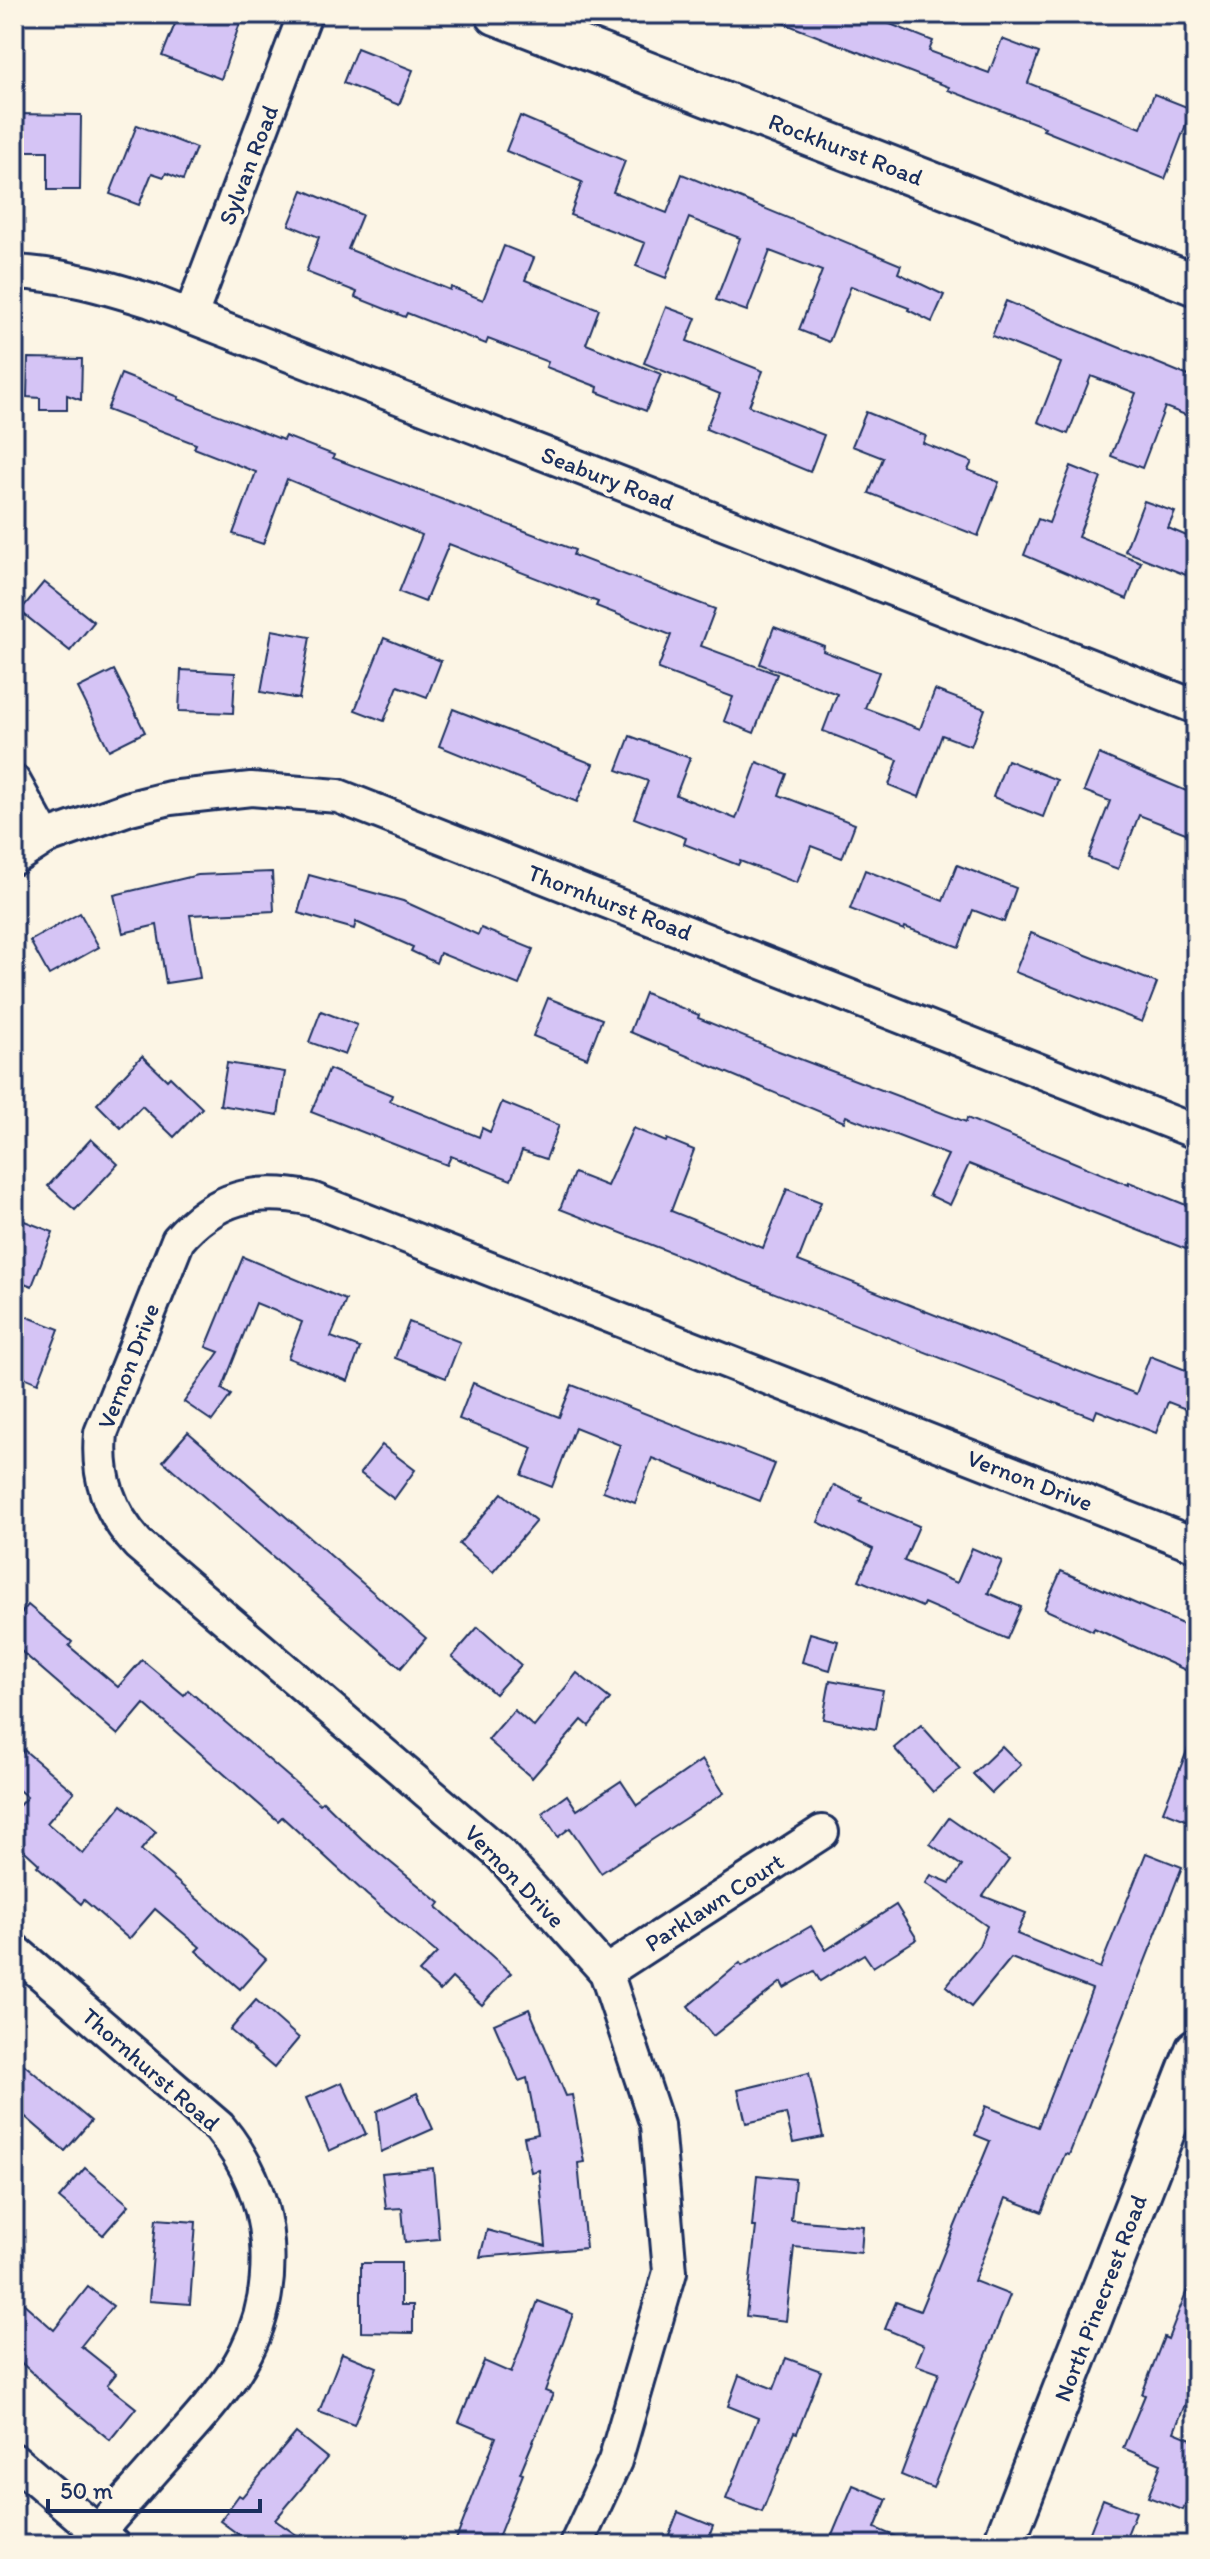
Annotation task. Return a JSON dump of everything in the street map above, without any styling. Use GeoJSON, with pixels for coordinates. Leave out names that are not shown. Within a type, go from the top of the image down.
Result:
{"type":"FeatureCollection","features":[{"type":"Feature","properties":{"kind":"street","name":"Sylvan Road"},"geometry":{"type":"LineString","coordinates":[[191,315],[305,14]]}},
{"type":"Feature","properties":{"kind":"street","name":"Rockhurst Road"},"geometry":{"type":"LineString","coordinates":[[496,14],[1196,285]]}},
{"type":"Feature","properties":{"kind":"street","name":"Seabury Road"},"geometry":{"type":"LineString","coordinates":[[14,272],[76,279],[191,315],[1196,707]]}},
{"type":"Feature","properties":{"kind":"street"},"geometry":{"type":"LineString","coordinates":[[14,782],[45,838]]}},
{"type":"Feature","properties":{"kind":"street","name":"Thornhurst Road"},"geometry":{"type":"LineString","coordinates":[[14,858],[45,838],[130,808],[211,792],[251,789],[338,796],[1196,1132]]}},
{"type":"Feature","properties":{"kind":"street","name":"Vernon Drive"},"geometry":{"type":"LineString","coordinates":[[576,2545],[615,2461],[670,2272],[657,2125],[606,1972],[500,1854],[138,1544],[114,1511],[103,1485],[101,1433],[178,1240],[193,1223],[214,1208],[233,1200],[254,1195],[287,1194],[311,1199],[1196,1545]]}},
{"type":"Feature","properties":{"kind":"street","name":"Parklawn Court"},"geometry":{"type":"LineString","coordinates":[[606,1972],[822,1832]]}},
{"type":"Feature","properties":{"kind":"street","name":"Thornhurst Road"},"geometry":{"type":"LineString","coordinates":[[14,1950],[219,2127],[242,2159],[262,2211],[266,2233],[267,2291],[257,2330],[244,2361],[106,2538]]}},
{"type":"Feature","properties":{"kind":"street","name":"North Pinecrest Road"},"geometry":{"type":"LineString","coordinates":[[1003,2545],[1196,2050]]}},
{"type":"Feature","properties":{"kind":"street"},"geometry":{"type":"LineString","coordinates":[[14,2460],[106,2538]]}},
{"type":"Feature","properties":{"kind":"building"},"geometry":{"type":"Polygon","coordinates":[[[179,14],[243,14],[221,79],[162,56],[179,14]]]}},
{"type":"Feature","properties":{"kind":"building"},"geometry":{"type":"Polygon","coordinates":[[[760,14],[865,14],[933,41],[929,51],[989,73],[1002,39],[1039,53],[1028,83],[1141,128],[1154,94],[1192,109],[1165,179],[1043,130],[1045,127],[948,90],[949,87],[760,14]]]}},
{"type":"Feature","properties":{"kind":"building"},"geometry":{"type":"Polygon","coordinates":[[[357,48],[413,70],[399,105],[343,83],[357,48]]]}},
{"type":"Feature","properties":{"kind":"building"},"geometry":{"type":"Polygon","coordinates":[[[17,114],[81,115],[80,190],[48,190],[48,151],[16,151],[17,114]]]}},
{"type":"Feature","properties":{"kind":"building"},"geometry":{"type":"Polygon","coordinates":[[[520,116],[625,161],[613,192],[667,213],[682,174],[901,265],[898,273],[944,295],[932,322],[909,308],[851,286],[829,342],[799,330],[822,271],[770,251],[747,311],[716,300],[740,238],[689,218],[666,278],[636,266],[645,243],[570,215],[582,182],[506,151],[520,116]]]}},
{"type":"Feature","properties":{"kind":"building"},"geometry":{"type":"Polygon","coordinates":[[[137,125],[196,148],[183,180],[166,173],[164,177],[152,173],[139,205],[110,194],[137,125]]]}},
{"type":"Feature","properties":{"kind":"building"},"geometry":{"type":"Polygon","coordinates":[[[303,190],[362,215],[348,249],[483,300],[504,246],[534,258],[525,280],[599,309],[586,344],[661,374],[646,411],[597,392],[598,387],[546,367],[548,362],[488,339],[486,344],[407,313],[405,317],[355,297],[357,292],[306,272],[319,237],[289,225],[303,190]]]}},
{"type":"Feature","properties":{"kind":"building"},"geometry":{"type":"Polygon","coordinates":[[[1006,301],[1196,379],[1196,419],[1165,407],[1142,468],[1111,456],[1136,393],[1091,376],[1068,434],[1038,422],[1061,363],[992,336],[1006,301]]]}},
{"type":"Feature","properties":{"kind":"building"},"geometry":{"type":"Polygon","coordinates":[[[666,307],[696,318],[687,341],[763,371],[749,406],[824,435],[810,472],[706,429],[720,394],[644,363],[666,307]]]}},
{"type":"Feature","properties":{"kind":"building"},"geometry":{"type":"Polygon","coordinates":[[[28,358],[82,359],[81,400],[67,395],[67,410],[40,410],[40,398],[27,397],[28,358]]]}},
{"type":"Feature","properties":{"kind":"building"},"geometry":{"type":"Polygon","coordinates":[[[121,374],[283,440],[285,436],[334,455],[333,458],[575,550],[573,555],[715,609],[701,646],[777,674],[754,733],[724,721],[733,697],[658,669],[671,635],[596,606],[598,602],[449,544],[425,602],[399,592],[422,535],[287,479],[263,544],[233,534],[256,472],[194,448],[196,444],[107,410],[121,374]]]}},
{"type":"Feature","properties":{"kind":"building"},"geometry":{"type":"Polygon","coordinates":[[[866,412],[926,436],[923,443],[972,462],[968,470],[999,482],[978,536],[869,493],[883,458],[852,446],[866,412]]]}},
{"type":"Feature","properties":{"kind":"building"},"geometry":{"type":"Polygon","coordinates":[[[1071,466],[1101,478],[1078,537],[1141,562],[1127,599],[1024,555],[1038,519],[1049,523],[1071,466]]]}},
{"type":"Feature","properties":{"kind":"building"},"geometry":{"type":"Polygon","coordinates":[[[1144,501],[1175,512],[1168,528],[1196,540],[1196,579],[1125,551],[1144,501]]]}},
{"type":"Feature","properties":{"kind":"building"},"geometry":{"type":"Polygon","coordinates":[[[44,582],[94,622],[70,651],[20,611],[44,582]]]}},
{"type":"Feature","properties":{"kind":"building"},"geometry":{"type":"Polygon","coordinates":[[[774,627],[824,646],[823,651],[879,672],[865,708],[920,729],[935,690],[985,709],[971,746],[942,735],[919,797],[889,785],[898,760],[823,731],[837,694],[760,664],[774,627]]]}},
{"type":"Feature","properties":{"kind":"building"},"geometry":{"type":"Polygon","coordinates":[[[272,630],[310,637],[299,699],[261,692],[272,630]]]}},
{"type":"Feature","properties":{"kind":"building"},"geometry":{"type":"Polygon","coordinates":[[[384,638],[441,661],[427,697],[398,686],[384,721],[355,710],[384,638]]]}},
{"type":"Feature","properties":{"kind":"building"},"geometry":{"type":"Polygon","coordinates":[[[114,670],[145,732],[109,750],[78,688],[114,670]]]}},
{"type":"Feature","properties":{"kind":"building"},"geometry":{"type":"Polygon","coordinates":[[[181,670],[235,673],[233,713],[179,711],[181,670]]]}},
{"type":"Feature","properties":{"kind":"building"},"geometry":{"type":"Polygon","coordinates":[[[453,709],[593,764],[577,802],[439,746],[453,709]]]}},
{"type":"Feature","properties":{"kind":"building"},"geometry":{"type":"Polygon","coordinates":[[[630,736],[690,758],[676,795],[736,819],[757,762],[787,774],[779,795],[855,824],[842,858],[811,846],[797,883],[684,844],[686,838],[634,818],[648,781],[617,770],[630,736]]]}},
{"type":"Feature","properties":{"kind":"building"},"geometry":{"type":"Polygon","coordinates":[[[1099,754],[1196,795],[1196,837],[1139,815],[1118,869],[1088,858],[1110,801],[1084,791],[1099,754]]]}},
{"type":"Feature","properties":{"kind":"building"},"geometry":{"type":"Polygon","coordinates":[[[1007,760],[1057,780],[1043,817],[993,797],[1007,760]]]}},
{"type":"Feature","properties":{"kind":"building"},"geometry":{"type":"Polygon","coordinates":[[[957,865],[1016,888],[1004,922],[973,910],[959,947],[850,909],[865,870],[943,901],[957,865]]]}},
{"type":"Feature","properties":{"kind":"building"},"geometry":{"type":"Polygon","coordinates":[[[272,872],[274,911],[190,915],[200,978],[166,983],[157,925],[123,933],[114,895],[198,875],[272,872]]]}},
{"type":"Feature","properties":{"kind":"building"},"geometry":{"type":"Polygon","coordinates":[[[309,875],[403,901],[478,935],[481,928],[533,949],[519,985],[440,953],[436,963],[411,951],[413,947],[356,922],[354,929],[298,913],[309,875]]]}},
{"type":"Feature","properties":{"kind":"building"},"geometry":{"type":"Polygon","coordinates":[[[80,913],[99,947],[49,975],[30,941],[80,913]]]}},
{"type":"Feature","properties":{"kind":"building"},"geometry":{"type":"Polygon","coordinates":[[[1031,933],[1157,983],[1142,1022],[1015,972],[1031,933]]]}},
{"type":"Feature","properties":{"kind":"building"},"geometry":{"type":"Polygon","coordinates":[[[645,993],[776,1050],[966,1122],[967,1118],[1129,1185],[1129,1182],[1196,1209],[1196,1253],[969,1164],[950,1205],[929,1195],[948,1155],[846,1116],[844,1122],[630,1032],[645,993]]]}},
{"type":"Feature","properties":{"kind":"building"},"geometry":{"type":"Polygon","coordinates":[[[548,998],[602,1019],[587,1058],[533,1036],[548,998]]]}},
{"type":"Feature","properties":{"kind":"building"},"geometry":{"type":"Polygon","coordinates":[[[321,1011],[357,1025],[345,1055],[309,1042],[321,1011]]]}},
{"type":"Feature","properties":{"kind":"building"},"geometry":{"type":"Polygon","coordinates":[[[142,1056],[167,1080],[170,1077],[202,1108],[174,1137],[142,1106],[121,1128],[97,1104],[142,1056]]]}},
{"type":"Feature","properties":{"kind":"building"},"geometry":{"type":"Polygon","coordinates":[[[227,1063],[285,1072],[278,1115],[220,1105],[227,1063]]]}},
{"type":"Feature","properties":{"kind":"building"},"geometry":{"type":"Polygon","coordinates":[[[329,1069],[392,1095],[390,1101],[479,1137],[482,1128],[490,1132],[502,1102],[559,1125],[546,1159],[522,1151],[511,1180],[451,1156],[447,1165],[311,1112],[329,1069]]]}},
{"type":"Feature","properties":{"kind":"building"},"geometry":{"type":"Polygon","coordinates":[[[633,1128],[694,1150],[671,1211],[763,1248],[787,1189],[821,1202],[798,1261],[1136,1394],[1150,1356],[1196,1374],[1196,1413],[1168,1402],[1156,1433],[1097,1410],[1094,1418],[560,1209],[574,1173],[607,1186],[633,1128]]]}},
{"type":"Feature","properties":{"kind":"building"},"geometry":{"type":"Polygon","coordinates":[[[91,1139],[118,1164],[75,1210],[48,1186],[91,1139]]]}},
{"type":"Feature","properties":{"kind":"building"},"geometry":{"type":"Polygon","coordinates":[[[14,1217],[53,1232],[32,1286],[14,1279],[14,1217]]]}},
{"type":"Feature","properties":{"kind":"building"},"geometry":{"type":"Polygon","coordinates":[[[243,1257],[346,1300],[331,1337],[360,1348],[348,1381],[288,1358],[302,1322],[256,1303],[222,1389],[231,1395],[212,1421],[184,1402],[219,1352],[206,1347],[243,1257]]]}},
{"type":"Feature","properties":{"kind":"building"},"geometry":{"type":"Polygon","coordinates":[[[20,1314],[59,1329],[38,1383],[14,1373],[14,1330],[20,1314]]]}},
{"type":"Feature","properties":{"kind":"building"},"geometry":{"type":"Polygon","coordinates":[[[409,1322],[460,1342],[446,1378],[395,1358],[409,1322]]]}},
{"type":"Feature","properties":{"kind":"building"},"geometry":{"type":"Polygon","coordinates":[[[473,1383],[559,1417],[572,1385],[775,1464],[760,1501],[652,1458],[635,1503],[603,1491],[620,1445],[575,1427],[552,1487],[522,1475],[533,1448],[459,1419],[473,1383]]]}},
{"type":"Feature","properties":{"kind":"building"},"geometry":{"type":"Polygon","coordinates":[[[188,1432],[426,1638],[401,1668],[163,1461],[188,1432]]]}},
{"type":"Feature","properties":{"kind":"building"},"geometry":{"type":"Polygon","coordinates":[[[382,1445],[415,1470],[394,1499],[360,1473],[382,1445]]]}},
{"type":"Feature","properties":{"kind":"building"},"geometry":{"type":"Polygon","coordinates":[[[834,1485],[862,1498],[860,1501],[919,1526],[904,1561],[957,1583],[972,1548],[1002,1561],[988,1593],[1021,1607],[1007,1639],[924,1603],[922,1607],[859,1580],[873,1549],[818,1522],[834,1485]]]}},
{"type":"Feature","properties":{"kind":"building"},"geometry":{"type":"Polygon","coordinates":[[[502,1493],[536,1521],[493,1572],[459,1544],[502,1493]]]}},
{"type":"Feature","properties":{"kind":"building"},"geometry":{"type":"Polygon","coordinates":[[[1061,1571],[1196,1630],[1196,1675],[1094,1628],[1093,1631],[1044,1609],[1061,1571]]]}},
{"type":"Feature","properties":{"kind":"building"},"geometry":{"type":"Polygon","coordinates":[[[28,1605],[72,1642],[69,1646],[118,1687],[142,1660],[184,1695],[188,1690],[440,1903],[437,1907],[511,1973],[482,2005],[452,1978],[440,1991],[419,1972],[437,1953],[367,1895],[282,1817],[278,1821],[144,1704],[118,1735],[14,1645],[14,1622],[28,1605]]]}},
{"type":"Feature","properties":{"kind":"building"},"geometry":{"type":"Polygon","coordinates":[[[478,1627],[521,1665],[495,1694],[452,1657],[478,1627]]]}},
{"type":"Feature","properties":{"kind":"building"},"geometry":{"type":"Polygon","coordinates":[[[810,1633],[838,1641],[830,1670],[802,1662],[810,1633]]]}},
{"type":"Feature","properties":{"kind":"building"},"geometry":{"type":"Polygon","coordinates":[[[577,1673],[610,1699],[589,1726],[582,1720],[532,1778],[488,1740],[514,1710],[534,1727],[577,1673]]]}},
{"type":"Feature","properties":{"kind":"building"},"geometry":{"type":"Polygon","coordinates":[[[830,1680],[883,1690],[876,1729],[823,1719],[830,1680]]]}},
{"type":"Feature","properties":{"kind":"building"},"geometry":{"type":"Polygon","coordinates":[[[921,1725],[960,1769],[933,1792],[894,1748],[921,1725]]]}},
{"type":"Feature","properties":{"kind":"building"},"geometry":{"type":"Polygon","coordinates":[[[1196,1731],[1196,1824],[1163,1811],[1196,1731]]]}},
{"type":"Feature","properties":{"kind":"building"},"geometry":{"type":"Polygon","coordinates":[[[1002,1746],[1021,1765],[992,1793],[973,1774],[1002,1746]]]}},
{"type":"Feature","properties":{"kind":"building"},"geometry":{"type":"Polygon","coordinates":[[[24,1750],[74,1792],[47,1823],[83,1854],[122,1805],[156,1832],[141,1850],[266,1959],[240,1989],[196,1951],[200,1947],[155,1909],[129,1939],[84,1900],[81,1904],[37,1866],[39,1864],[14,1841],[14,1811],[27,1797],[14,1786],[14,1762],[24,1750]]]}},
{"type":"Feature","properties":{"kind":"building"},"geometry":{"type":"Polygon","coordinates":[[[702,1760],[724,1793],[601,1873],[570,1828],[558,1837],[542,1813],[567,1795],[577,1810],[621,1781],[637,1805],[702,1760]]]}},
{"type":"Feature","properties":{"kind":"building"},"geometry":{"type":"Polygon","coordinates":[[[949,1818],[1009,1860],[983,1896],[1026,1913],[1017,1934],[1100,1968],[1146,1853],[1182,1867],[1069,2155],[1065,2154],[1042,2212],[1006,2198],[974,2281],[1010,2295],[933,2488],[901,2475],[939,2373],[916,2365],[924,2345],[885,2329],[896,2302],[920,2311],[990,2141],[975,2135],[986,2106],[1038,2127],[1092,1989],[1011,1958],[971,2007],[946,1986],[979,1946],[987,1926],[926,1883],[931,1875],[950,1883],[962,1866],[930,1844],[949,1818]]]}},
{"type":"Feature","properties":{"kind":"building"},"geometry":{"type":"Polygon","coordinates":[[[896,1905],[917,1939],[873,1967],[864,1954],[820,1981],[814,1971],[784,1988],[781,1982],[713,2036],[688,2006],[740,1963],[742,1966],[811,1926],[826,1950],[896,1905]]]}},
{"type":"Feature","properties":{"kind":"building"},"geometry":{"type":"Polygon","coordinates":[[[256,2000],[299,2038],[274,2068],[230,2030],[256,2000]]]}},
{"type":"Feature","properties":{"kind":"building"},"geometry":{"type":"Polygon","coordinates":[[[529,2009],[566,2096],[572,2095],[584,2162],[578,2163],[586,2248],[480,2257],[487,2230],[546,2246],[539,2170],[531,2172],[524,2137],[538,2134],[527,2078],[519,2081],[494,2024],[529,2009]]]}},
{"type":"Feature","properties":{"kind":"building"},"geometry":{"type":"Polygon","coordinates":[[[14,2056],[91,2121],[65,2151],[14,2107],[14,2056]]]}},
{"type":"Feature","properties":{"kind":"building"},"geometry":{"type":"Polygon","coordinates":[[[809,2073],[823,2137],[793,2143],[786,2114],[746,2123],[738,2090],[809,2073]]]}},
{"type":"Feature","properties":{"kind":"building"},"geometry":{"type":"Polygon","coordinates":[[[342,2082],[366,2134],[329,2151],[306,2098],[342,2082]]]}},
{"type":"Feature","properties":{"kind":"building"},"geometry":{"type":"Polygon","coordinates":[[[417,2093],[433,2129],[381,2152],[377,2111],[417,2093]]]}},
{"type":"Feature","properties":{"kind":"building"},"geometry":{"type":"Polygon","coordinates":[[[85,2168],[129,2205],[103,2235],[59,2198],[85,2168]]]}},
{"type":"Feature","properties":{"kind":"building"},"geometry":{"type":"Polygon","coordinates":[[[433,2168],[439,2239],[405,2242],[402,2208],[386,2209],[382,2173],[433,2168]]]}},
{"type":"Feature","properties":{"kind":"building"},"geometry":{"type":"Polygon","coordinates":[[[757,2175],[795,2179],[791,2220],[863,2226],[861,2253],[794,2247],[786,2321],[746,2316],[756,2227],[752,2227],[757,2175]]]}},
{"type":"Feature","properties":{"kind":"building"},"geometry":{"type":"Polygon","coordinates":[[[156,2219],[196,2222],[190,2304],[149,2301],[156,2219]]]}},
{"type":"Feature","properties":{"kind":"building"},"geometry":{"type":"Polygon","coordinates":[[[361,2263],[401,2263],[401,2305],[413,2305],[413,2333],[361,2332],[361,2263]]]}},
{"type":"Feature","properties":{"kind":"building"},"geometry":{"type":"Polygon","coordinates":[[[1194,2272],[1196,2377],[1174,2432],[1196,2441],[1196,2478],[1183,2510],[1148,2497],[1161,2464],[1123,2448],[1164,2337],[1168,2339],[1194,2272]]]}},
{"type":"Feature","properties":{"kind":"building"},"geometry":{"type":"Polygon","coordinates":[[[88,2287],[113,2306],[81,2346],[116,2374],[107,2385],[136,2408],[110,2440],[14,2356],[14,2295],[54,2330],[88,2287]]]}},
{"type":"Feature","properties":{"kind":"building"},"geometry":{"type":"Polygon","coordinates":[[[538,2301],[573,2314],[545,2391],[553,2394],[520,2473],[523,2474],[495,2545],[454,2545],[496,2437],[459,2422],[484,2361],[511,2373],[538,2301]]]}},
{"type":"Feature","properties":{"kind":"building"},"geometry":{"type":"Polygon","coordinates":[[[342,2353],[377,2367],[354,2425],[319,2412],[342,2353]]]}},
{"type":"Feature","properties":{"kind":"building"},"geometry":{"type":"Polygon","coordinates":[[[786,2358],[821,2371],[762,2512],[726,2499],[758,2418],[728,2406],[739,2375],[774,2389],[786,2358]]]}},
{"type":"Feature","properties":{"kind":"building"},"geometry":{"type":"Polygon","coordinates":[[[296,2433],[327,2458],[275,2520],[311,2545],[253,2545],[220,2521],[239,2495],[242,2497],[296,2433]]]}},
{"type":"Feature","properties":{"kind":"building"},"geometry":{"type":"Polygon","coordinates":[[[853,2485],[887,2499],[875,2528],[915,2545],[828,2545],[853,2485]]]}},
{"type":"Feature","properties":{"kind":"building"},"geometry":{"type":"Polygon","coordinates":[[[1103,2499],[1136,2512],[1123,2545],[1085,2545],[1103,2499]]]}},
{"type":"Feature","properties":{"kind":"building"},"geometry":{"type":"Polygon","coordinates":[[[678,2512],[713,2526],[706,2545],[665,2545],[678,2512]]]}}]}
